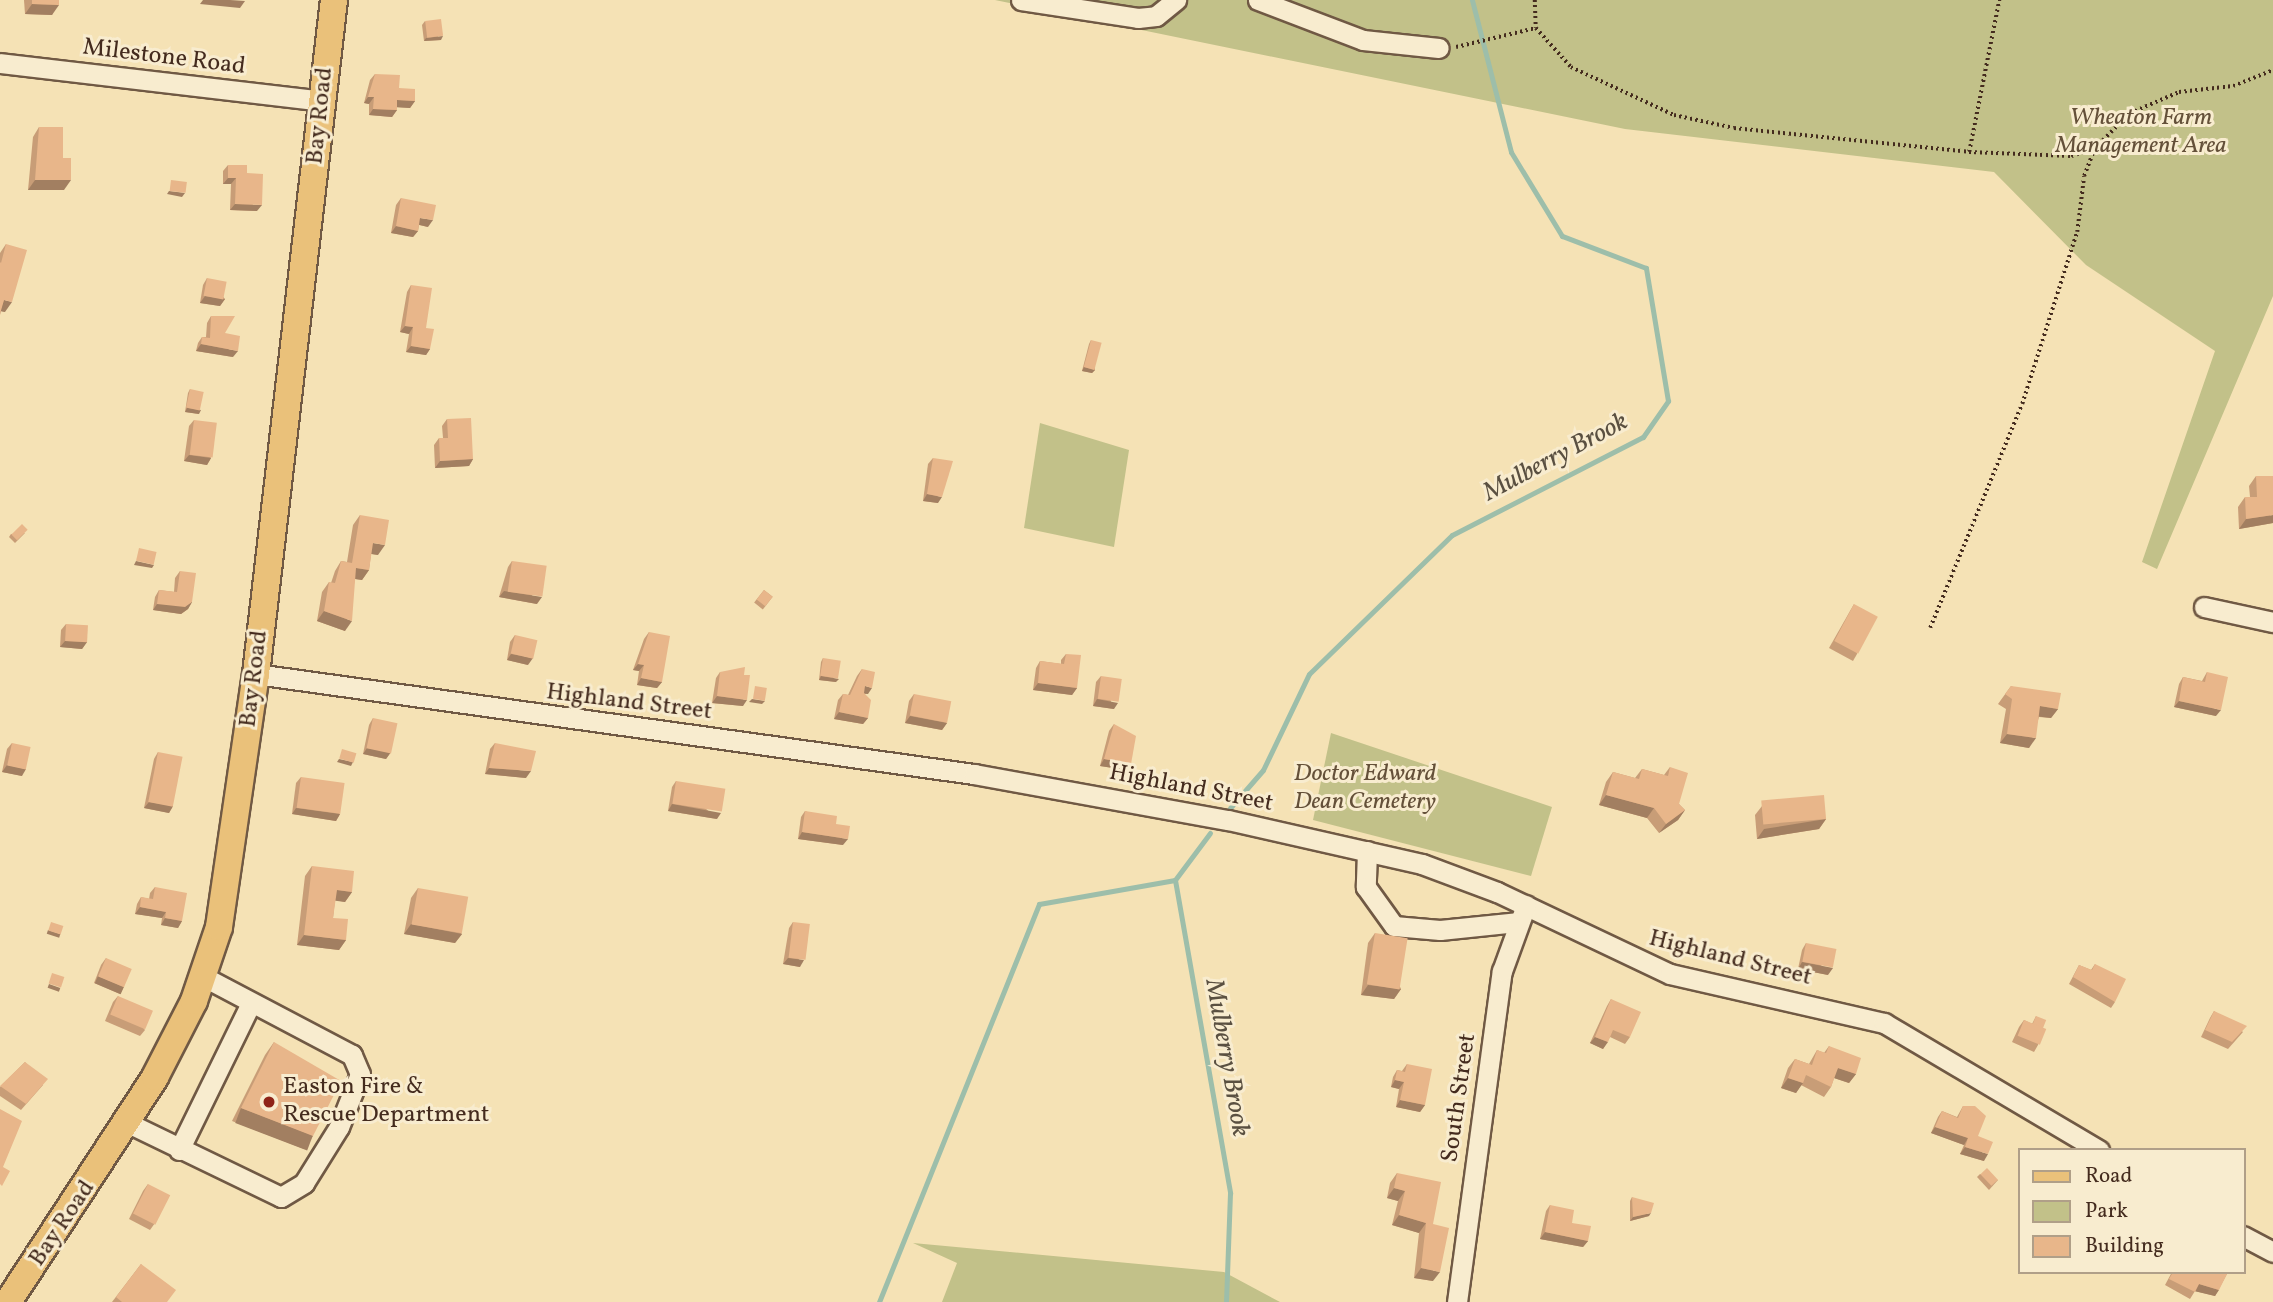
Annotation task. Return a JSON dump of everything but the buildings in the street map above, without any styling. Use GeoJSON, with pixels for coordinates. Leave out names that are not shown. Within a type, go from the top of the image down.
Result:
{"type":"FeatureCollection","features":[{"type":"Feature","properties":{"kind":"main road","name":"Bay Road"},"geometry":{"type":"LineString","coordinates":[[8,1302],[128,1123],[204,976],[224,904],[256,674],[334,0]]}},
{"type":"Feature","properties":{"kind":"street"},"geometry":{"type":"LineString","coordinates":[[1021,0],[1138,18],[1156,16],[1176,0]]}},
{"type":"Feature","properties":{"kind":"street"},"geometry":{"type":"LineString","coordinates":[[1258,0],[1363,40],[1439,48]]}},
{"type":"Feature","properties":{"kind":"street","name":"Milestone Road"},"geometry":{"type":"LineString","coordinates":[[0,63],[323,101]]}},
{"type":"Feature","properties":{"kind":"street"},"geometry":{"type":"LineString","coordinates":[[2204,607],[2273,622]]}},
{"type":"Feature","properties":{"kind":"street","name":"Highland Street"},"geometry":{"type":"LineString","coordinates":[[256,674],[875,758],[1100,795],[1367,850],[1454,874],[1521,913],[1670,974],[1884,1023],[2096,1148]]}},
{"type":"Feature","properties":{"kind":"street"},"geometry":{"type":"LineString","coordinates":[[1367,850],[1366,887],[1394,926],[1440,930],[1521,913]]}},
{"type":"Feature","properties":{"kind":"street","name":"South Street"},"geometry":{"type":"LineString","coordinates":[[1457,1302],[1502,971],[1521,913]]}},
{"type":"Feature","properties":{"kind":"street"},"geometry":{"type":"LineString","coordinates":[[128,1123],[179,1150],[281,1197],[304,1183],[339,1127],[359,1063],[250,1005],[204,976]]}},
{"type":"Feature","properties":{"kind":"street"},"geometry":{"type":"LineString","coordinates":[[179,1150],[250,1005]]}},
{"type":"Feature","properties":{"kind":"street"},"geometry":{"type":"LineString","coordinates":[[2245,1237],[2273,1252]]}},
{"type":"Feature","properties":{"kind":"path"},"geometry":{"type":"LineString","coordinates":[[1535,0],[1536,28],[1571,67],[1674,115],[1734,128],[1969,152],[2071,156],[2095,148]]}},
{"type":"Feature","properties":{"kind":"path"},"geometry":{"type":"LineString","coordinates":[[1969,152],[1999,0]]}},
{"type":"Feature","properties":{"kind":"path"},"geometry":{"type":"LineString","coordinates":[[1470,45],[1536,28]]}},
{"type":"Feature","properties":{"kind":"path"},"geometry":{"type":"LineString","coordinates":[[1930,628],[2022,404],[2077,232],[2084,176],[2095,148],[2130,113],[2179,92],[2233,86],[2273,70]]}},
{"type":"Feature","properties":{"kind":"green space","name":"Wheaton Farm Management Area"},"geometry":{"type":"Polygon","coordinates":[[[995,0],[2273,0],[2273,296],[2157,569],[2142,562],[2215,351],[2086,265],[1994,172],[1625,129],[995,0]]]}},
{"type":"Feature","properties":{"kind":"green space"},"geometry":{"type":"Polygon","coordinates":[[[1040,423],[1129,450],[1114,547],[1024,528],[1040,423]]]}},
{"type":"Feature","properties":{"kind":"green space","name":"Doctor Edward Dean Cemetery"},"geometry":{"type":"Polygon","coordinates":[[[1331,733],[1552,807],[1531,876],[1313,820],[1331,733]]]}},
{"type":"Feature","properties":{"kind":"green space"},"geometry":{"type":"Polygon","coordinates":[[[913,1243],[1224,1272],[1280,1302],[942,1302],[957,1263],[913,1243]]]}},
{"type":"Feature","properties":{"kind":"waterway","name":"Mulberry Brook"},"geometry":{"type":"LineString","coordinates":[[1230,808],[1263,770],[1309,674],[1452,535],[1643,437],[1668,401],[1646,268],[1562,236],[1511,152],[1472,0]]}},
{"type":"Feature","properties":{"kind":"waterway","name":"Mulberry Brook"},"geometry":{"type":"LineString","coordinates":[[1210,833],[1175,880],[1230,1193],[1226,1302]]}},
{"type":"Feature","properties":{"kind":"waterway"},"geometry":{"type":"LineString","coordinates":[[879,1302],[1039,904],[1175,880]]}},
{"type":"Feature","properties":{"kind":"place","name":"Easton Fire & Rescue Department"},"geometry":{"type":"Point","coordinates":[269,1102]}}]}
